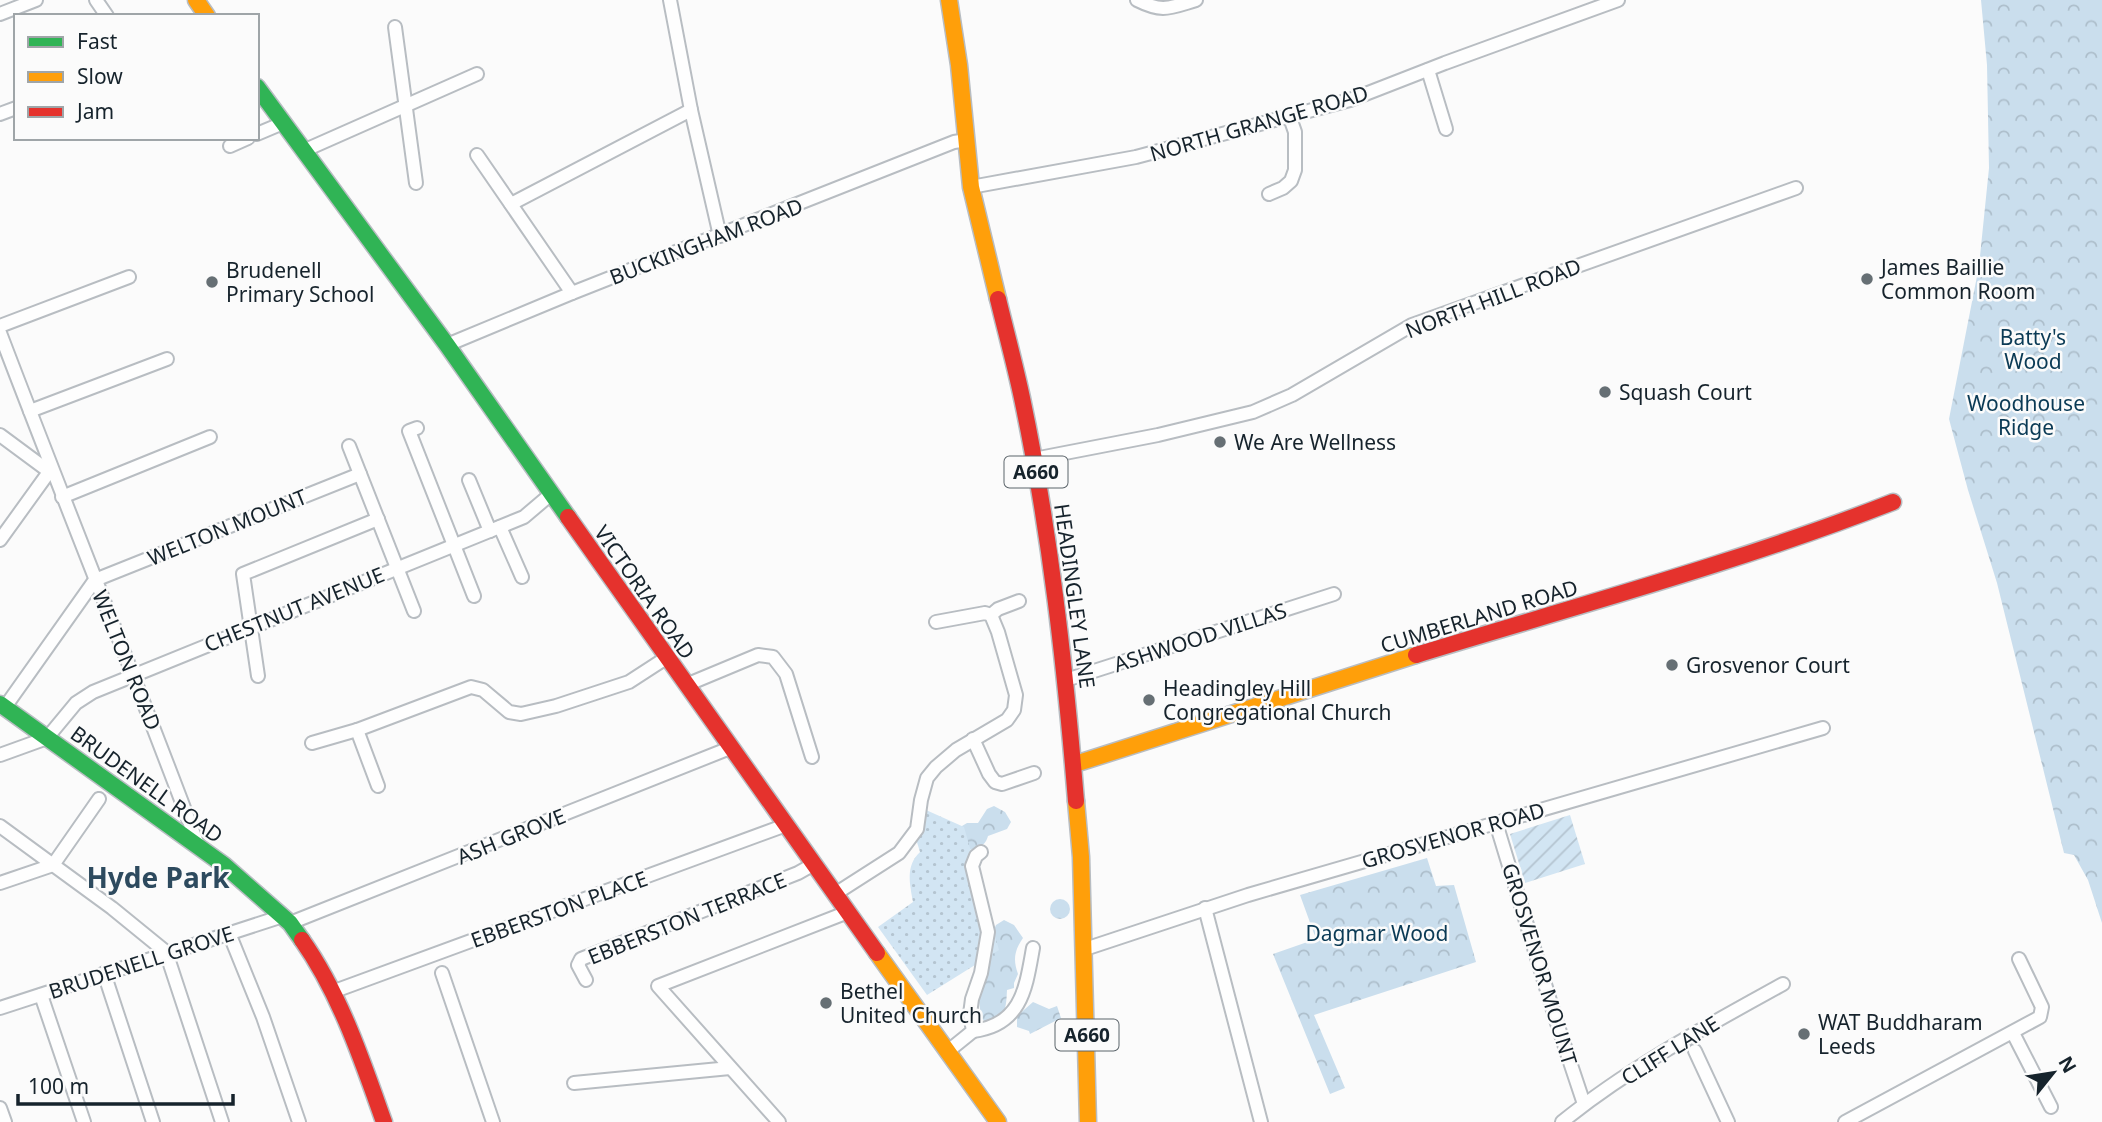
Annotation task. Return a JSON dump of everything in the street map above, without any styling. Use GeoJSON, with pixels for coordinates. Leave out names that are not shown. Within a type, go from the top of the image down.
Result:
{"type":"FeatureCollection","features":[{"type":"Feature","properties":{"kind":"main road","name":"HEADINGLEY LANE"},"geometry":{"type":"LineString","coordinates":[[949,0],[971,187],[1022,396],[1053,575],[1075,764],[1085,949],[1088,1122]]}},
{"type":"Feature","properties":{"kind":"main road","name":"VICTORIA ROAD"},"geometry":{"type":"LineString","coordinates":[[259,90],[447,345],[666,658],[998,1122]]}},
{"type":"Feature","properties":{"kind":"main road","name":"CUMBERLAND ROAD"},"geometry":{"type":"LineString","coordinates":[[1075,764],[1459,642],[1735,560],[1893,502]]}},
{"type":"Feature","properties":{"kind":"main road","name":"BRUDENELL ROAD"},"geometry":{"type":"LineString","coordinates":[[2,706],[198,846],[287,919],[309,950],[332,992],[359,1052],[384,1122]]}},
{"type":"Feature","properties":{"kind":"street"},"geometry":{"type":"LineString","coordinates":[[0,14],[36,0]]}},
{"type":"Feature","properties":{"kind":"street"},"geometry":{"type":"LineString","coordinates":[[670,0],[691,110],[720,236]]}},
{"type":"Feature","properties":{"kind":"street"},"geometry":{"type":"LineString","coordinates":[[1137,0],[1154,8],[1165,9],[1196,0]]}},
{"type":"Feature","properties":{"kind":"street","name":"NORTH GRANGE ROAD"},"geometry":{"type":"LineString","coordinates":[[971,187],[1136,157],[1350,100],[1618,0]]}},
{"type":"Feature","properties":{"kind":"street"},"geometry":{"type":"LineString","coordinates":[[395,27],[416,183]]}},
{"type":"Feature","properties":{"kind":"street"},"geometry":{"type":"LineString","coordinates":[[1428,70],[1446,129]]}},
{"type":"Feature","properties":{"kind":"street"},"geometry":{"type":"LineString","coordinates":[[303,151],[477,74]]}},
{"type":"Feature","properties":{"kind":"street"},"geometry":{"type":"LineString","coordinates":[[511,204],[691,110]]}},
{"type":"Feature","properties":{"kind":"street"},"geometry":{"type":"LineString","coordinates":[[1269,194],[1291,181],[1295,170],[1295,132],[1289,115]]}},
{"type":"Feature","properties":{"kind":"street"},"geometry":{"type":"LineString","coordinates":[[259,133],[283,123]]}},
{"type":"Feature","properties":{"kind":"street"},"geometry":{"type":"LineString","coordinates":[[230,146],[244,140]]}},
{"type":"Feature","properties":{"kind":"street","name":"BUCKINGHAM ROAD"},"geometry":{"type":"LineString","coordinates":[[447,345],[954,142],[967,140]]}},
{"type":"Feature","properties":{"kind":"street"},"geometry":{"type":"LineString","coordinates":[[477,155],[572,293]]}},
{"type":"Feature","properties":{"kind":"street","name":"NORTH HILL ROAD"},"geometry":{"type":"LineString","coordinates":[[1034,459],[1158,435],[1254,412],[1292,396],[1412,325],[1796,188]]}},
{"type":"Feature","properties":{"kind":"street"},"geometry":{"type":"LineString","coordinates":[[0,326],[129,277]]}},
{"type":"Feature","properties":{"kind":"street","name":"WELTON ROAD"},"geometry":{"type":"LineString","coordinates":[[1,342],[198,846]]}},
{"type":"Feature","properties":{"kind":"street"},"geometry":{"type":"LineString","coordinates":[[30,411],[167,359]]}},
{"type":"Feature","properties":{"kind":"street"},"geometry":{"type":"LineString","coordinates":[[417,428],[409,431],[474,596]]}},
{"type":"Feature","properties":{"kind":"street"},"geometry":{"type":"LineString","coordinates":[[0,435],[51,474],[0,540]]}},
{"type":"Feature","properties":{"kind":"street"},"geometry":{"type":"LineString","coordinates":[[62,497],[210,437]]}},
{"type":"Feature","properties":{"kind":"street"},"geometry":{"type":"LineString","coordinates":[[349,446],[414,611]]}},
{"type":"Feature","properties":{"kind":"street","name":"WELTON MOUNT"},"geometry":{"type":"LineString","coordinates":[[95,580],[360,474]]}},
{"type":"Feature","properties":{"kind":"street"},"geometry":{"type":"LineString","coordinates":[[469,480],[522,577]]}},
{"type":"Feature","properties":{"kind":"street","name":"CHESTNUT AVENUE"},"geometry":{"type":"LineString","coordinates":[[47,738],[76,703],[93,692],[524,517],[551,494]]}},
{"type":"Feature","properties":{"kind":"street"},"geometry":{"type":"LineString","coordinates":[[258,676],[243,574],[377,519]]}},
{"type":"Feature","properties":{"kind":"street"},"geometry":{"type":"LineString","coordinates":[[2,706],[95,580]]}},
{"type":"Feature","properties":{"kind":"street","name":"ASHWOOD VILLAS"},"geometry":{"type":"LineString","coordinates":[[1066,680],[1334,594]]}},
{"type":"Feature","properties":{"kind":"street"},"geometry":{"type":"LineString","coordinates":[[991,615],[998,609],[1019,601]]}},
{"type":"Feature","properties":{"kind":"street"},"geometry":{"type":"LineString","coordinates":[[835,894],[899,853],[918,829],[920,800],[927,778],[936,767],[973,739],[1007,720],[1014,710],[1016,695],[991,615],[985,613],[936,622]]}},
{"type":"Feature","properties":{"kind":"street"},"geometry":{"type":"LineString","coordinates":[[686,685],[758,655],[773,657],[786,674],[812,757]]}},
{"type":"Feature","properties":{"kind":"street"},"geometry":{"type":"LineString","coordinates":[[312,743],[357,730],[471,687],[483,690],[509,712],[521,714],[556,706],[629,682],[666,658]]}},
{"type":"Feature","properties":{"kind":"street","name":"GROSVENOR ROAD"},"geometry":{"type":"LineString","coordinates":[[1085,949],[1205,908],[1823,728]]}},
{"type":"Feature","properties":{"kind":"street"},"geometry":{"type":"LineString","coordinates":[[357,730],[378,786]]}},
{"type":"Feature","properties":{"kind":"street"},"geometry":{"type":"LineString","coordinates":[[0,755],[47,738]]}},
{"type":"Feature","properties":{"kind":"street"},"geometry":{"type":"LineString","coordinates":[[973,739],[995,782],[1002,784],[1034,773]]}},
{"type":"Feature","properties":{"kind":"street","name":"ASH GROVE"},"geometry":{"type":"LineString","coordinates":[[287,919],[730,748]]}},
{"type":"Feature","properties":{"kind":"street"},"geometry":{"type":"LineString","coordinates":[[0,883],[53,865],[99,799]]}},
{"type":"Feature","properties":{"kind":"street","name":"GROSVENOR MOUNT"},"geometry":{"type":"LineString","coordinates":[[1496,823],[1584,1104]]}},
{"type":"Feature","properties":{"kind":"street","name":"EBBERSTON PLACE"},"geometry":{"type":"LineString","coordinates":[[332,992],[786,825]]}},
{"type":"Feature","properties":{"kind":"street"},"geometry":{"type":"LineString","coordinates":[[0,826],[112,908],[166,952],[222,1122]]}},
{"type":"Feature","properties":{"kind":"street"},"geometry":{"type":"LineString","coordinates":[[973,1031],[970,1014],[972,999],[981,973],[988,932],[972,866],[972,862],[981,852]]}},
{"type":"Feature","properties":{"kind":"street","name":"EBBERSTON TERRACE"},"geometry":{"type":"LineString","coordinates":[[586,980],[578,965],[581,959],[814,864]]}},
{"type":"Feature","properties":{"kind":"street"},"geometry":{"type":"LineString","coordinates":[[1205,908],[1261,1122]]}},
{"type":"Feature","properties":{"kind":"street"},"geometry":{"type":"LineString","coordinates":[[779,1122],[658,986],[848,912]]}},
{"type":"Feature","properties":{"kind":"street","name":"BRUDENELL GROVE"},"geometry":{"type":"LineString","coordinates":[[0,1008],[166,952],[287,919]]}},
{"type":"Feature","properties":{"kind":"street"},"geometry":{"type":"LineString","coordinates":[[229,933],[263,1017],[299,1122]]}},
{"type":"Feature","properties":{"kind":"street"},"geometry":{"type":"LineString","coordinates":[[947,1052],[973,1031],[996,1025],[1008,1016],[1022,999],[1033,948]]}},
{"type":"Feature","properties":{"kind":"street"},"geometry":{"type":"LineString","coordinates":[[1845,1122],[2040,1017],[2042,1007],[2019,959]]}},
{"type":"Feature","properties":{"kind":"street"},"geometry":{"type":"LineString","coordinates":[[104,972],[153,1122]]}},
{"type":"Feature","properties":{"kind":"street"},"geometry":{"type":"LineString","coordinates":[[442,974],[493,1122]]}},
{"type":"Feature","properties":{"kind":"street","name":"CLIFF LANE"},"geometry":{"type":"LineString","coordinates":[[1562,1122],[1584,1104],[1686,1037],[1783,985]]}},
{"type":"Feature","properties":{"kind":"street"},"geometry":{"type":"LineString","coordinates":[[41,995],[84,1122]]}},
{"type":"Feature","properties":{"kind":"street"},"geometry":{"type":"LineString","coordinates":[[2013,1033],[2051,1107]]}},
{"type":"Feature","properties":{"kind":"street"},"geometry":{"type":"LineString","coordinates":[[1695,1051],[1728,1122]]}},
{"type":"Feature","properties":{"kind":"street"},"geometry":{"type":"LineString","coordinates":[[574,1083],[730,1068]]}},
{"type":"Feature","properties":{"kind":"street"},"geometry":{"type":"LineString","coordinates":[[0,1108],[5,1122]]}},
{"type":"Feature","properties":{"kind":"green space","name":"Woodhouse Ridge"},"geometry":{"type":"Polygon","coordinates":[[[1981,0],[2102,0],[2102,923],[2088,880],[2074,855],[2064,853],[1997,583],[1949,419],[1979,266],[1989,168],[1987,65],[1981,0]]]}},
{"type":"Feature","properties":{"kind":"green space"},"geometry":{"type":"Polygon","coordinates":[[[994,806],[1005,812],[1011,822],[1007,829],[988,836],[979,847],[963,851],[957,829],[967,823],[978,823],[987,809],[994,806]]]}},
{"type":"Feature","properties":{"kind":"green space","name":"Dagmar Wood"},"geometry":{"type":"Polygon","coordinates":[[[1427,858],[1436,886],[1454,885],[1476,962],[1314,1015],[1345,1088],[1330,1094],[1273,954],[1316,939],[1300,895],[1427,858]]]}},
{"type":"Feature","properties":{"kind":"green space"},"geometry":{"type":"Polygon","coordinates":[[[1060,899],[1067,902],[1070,909],[1067,916],[1060,919],[1053,916],[1050,909],[1053,902],[1060,899]]]}},
{"type":"Feature","properties":{"kind":"green space"},"geometry":{"type":"Polygon","coordinates":[[[1004,920],[1014,925],[1023,938],[1015,956],[1018,974],[1014,988],[1007,990],[1004,1011],[987,1023],[981,1018],[979,1001],[994,943],[991,936],[996,925],[1004,920]]]}},
{"type":"Feature","properties":{"kind":"green space"},"geometry":{"type":"Polygon","coordinates":[[[1033,1002],[1049,1009],[1057,1006],[1061,1018],[1030,1034],[1029,1031],[1017,1027],[1017,1016],[1033,1002]]]}},
{"type":"Feature","properties":{"kind":"shaded area"},"geometry":{"type":"Polygon","coordinates":[[[926,810],[964,827],[999,950],[927,995],[878,927],[913,902],[910,869],[920,852],[916,839],[926,810]]]}},
{"type":"Feature","properties":{"kind":"shaded area"},"geometry":{"type":"Polygon","coordinates":[[[1570,815],[1585,864],[1525,883],[1510,834],[1570,815]]]}},
{"type":"Feature","properties":{"kind":"traffic: fast"},"geometry":{"type":"LineString","coordinates":[[259,90],[447,345],[568,517]]}},
{"type":"Feature","properties":{"kind":"traffic: fast"},"geometry":{"type":"LineString","coordinates":[[0,704],[224,865],[290,923],[302,940]]}},
{"type":"Feature","properties":{"kind":"traffic: slow"},"geometry":{"type":"LineString","coordinates":[[196,0],[206,14]]}},
{"type":"Feature","properties":{"kind":"traffic: slow"},"geometry":{"type":"LineString","coordinates":[[949,0],[959,65],[971,187],[998,299]]}},
{"type":"Feature","properties":{"kind":"traffic: slow"},"geometry":{"type":"LineString","coordinates":[[1075,764],[1416,655]]}},
{"type":"Feature","properties":{"kind":"traffic: slow"},"geometry":{"type":"LineString","coordinates":[[1076,801],[1081,857],[1088,1122]]}},
{"type":"Feature","properties":{"kind":"traffic: slow"},"geometry":{"type":"LineString","coordinates":[[877,953],[998,1122]]}},
{"type":"Feature","properties":{"kind":"traffic: jam"},"geometry":{"type":"LineString","coordinates":[[998,299],[1022,398],[1041,498],[1067,699],[1076,801]]}},
{"type":"Feature","properties":{"kind":"traffic: jam"},"geometry":{"type":"LineString","coordinates":[[1416,655],[1716,564],[1893,502]]}},
{"type":"Feature","properties":{"kind":"traffic: jam"},"geometry":{"type":"LineString","coordinates":[[568,517],[877,953]]}},
{"type":"Feature","properties":{"kind":"traffic: jam"},"geometry":{"type":"LineString","coordinates":[[302,940],[339,1005],[384,1122]]}},
{"type":"Feature","properties":{"kind":"place","name":"James Baillie Common Room"},"geometry":{"type":"Point","coordinates":[1867,279]}},
{"type":"Feature","properties":{"kind":"place","name":"Brudenell Primary School"},"geometry":{"type":"Point","coordinates":[212,282]}},
{"type":"Feature","properties":{"kind":"place","name":"Squash Court"},"geometry":{"type":"Point","coordinates":[1605,392]}},
{"type":"Feature","properties":{"kind":"place","name":"We Are Wellness"},"geometry":{"type":"Point","coordinates":[1220,442]}},
{"type":"Feature","properties":{"kind":"place","name":"Grosvenor Court"},"geometry":{"type":"Point","coordinates":[1672,665]}},
{"type":"Feature","properties":{"kind":"place","name":"Headingley Hill Congregational Church"},"geometry":{"type":"Point","coordinates":[1149,700]}},
{"type":"Feature","properties":{"kind":"place","name":"Bethel United Church"},"geometry":{"type":"Point","coordinates":[826,1003]}},
{"type":"Feature","properties":{"kind":"place","name":"WAT Buddharam Leeds"},"geometry":{"type":"Point","coordinates":[1804,1034]}},
{"type":"Feature","properties":{"kind":"district","name":"Hyde Park"},"geometry":{"type":"Point","coordinates":[158,877]}},
{"type":"Feature","properties":{"kind":"park label","name":"Batty's Wood"},"geometry":{"type":"Point","coordinates":[2033,349]}}]}
